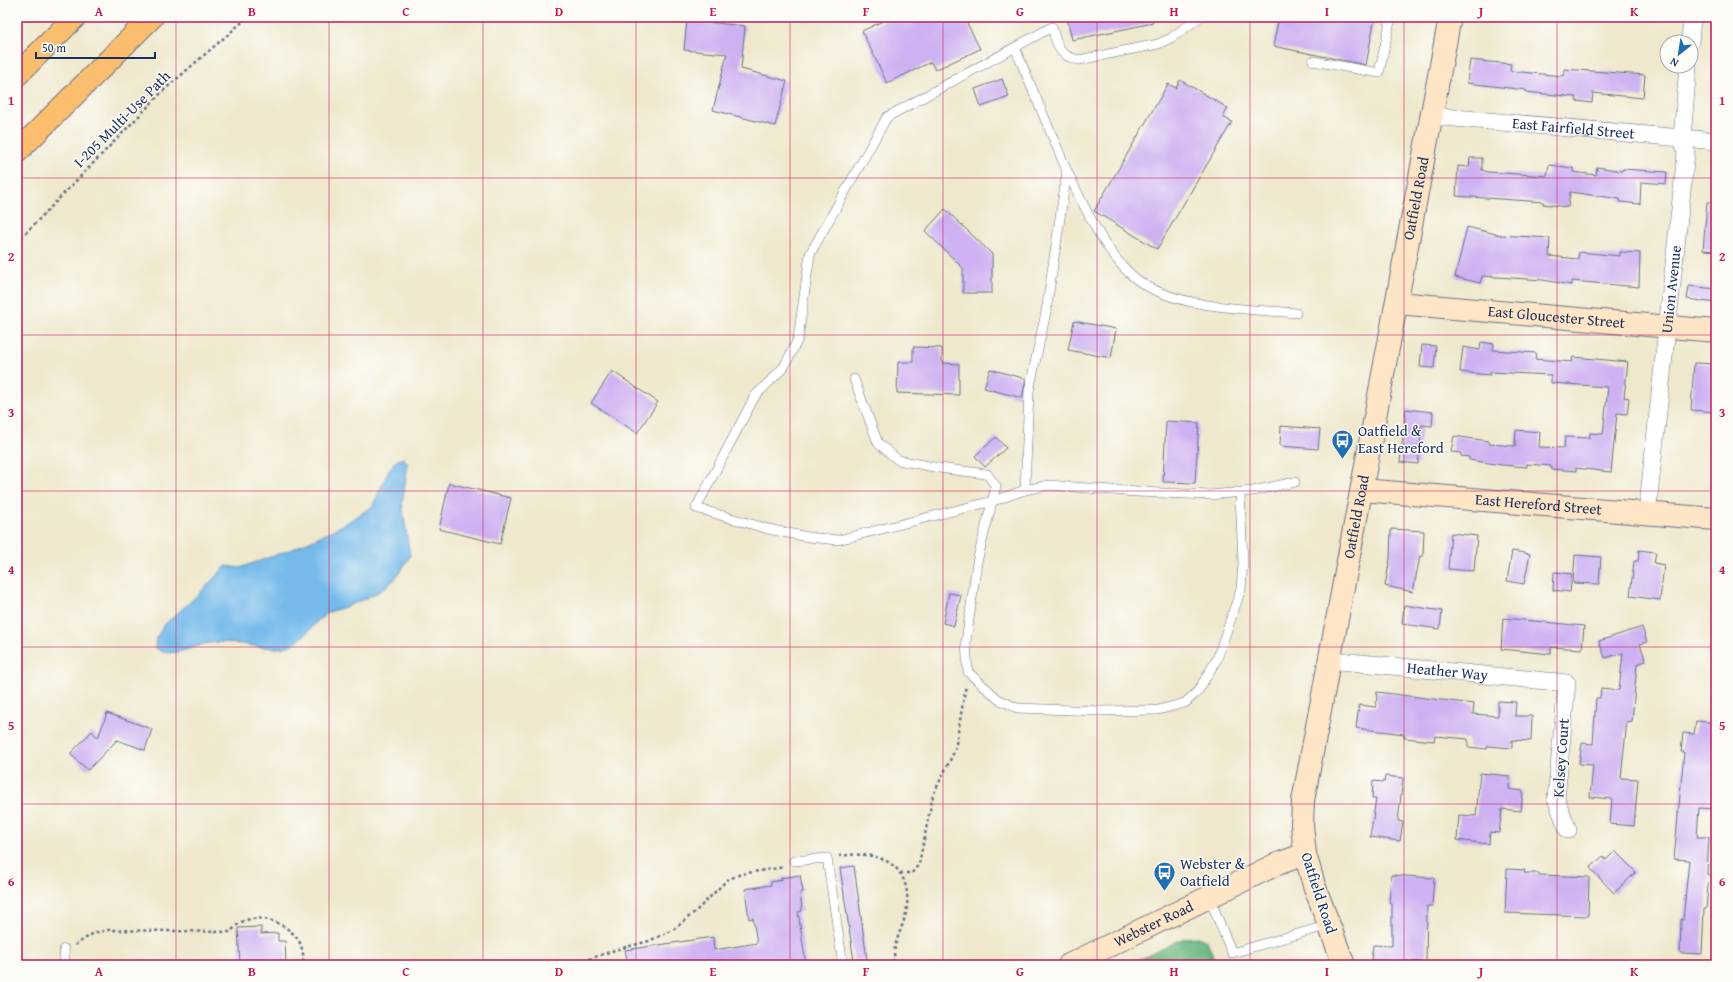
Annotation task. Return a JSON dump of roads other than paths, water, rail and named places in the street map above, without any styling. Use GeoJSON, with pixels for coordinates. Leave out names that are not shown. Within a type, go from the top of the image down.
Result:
{"type":"FeatureCollection","features":[{"type":"Feature","properties":{"kind":"highway"},"geometry":{"type":"LineString","coordinates":[[17,76],[75,17]]}},
{"type":"Feature","properties":{"kind":"highway"},"geometry":{"type":"LineString","coordinates":[[17,152],[152,17]]}},
{"type":"Feature","properties":{"kind":"main road","name":"Oatfield Road"},"geometry":{"type":"LineString","coordinates":[[1344,965],[1314,885],[1305,854],[1302,825],[1303,801],[1450,17]]}},
{"type":"Feature","properties":{"kind":"main road","name":"East Gloucester Street"},"geometry":{"type":"LineString","coordinates":[[1397,303],[1716,331]]}},
{"type":"Feature","properties":{"kind":"main road","name":"East Hereford Street"},"geometry":{"type":"LineString","coordinates":[[1362,490],[1716,519]]}},
{"type":"Feature","properties":{"kind":"main road","name":"Webster Road"},"geometry":{"type":"LineString","coordinates":[[1068,965],[1275,865],[1305,854]]}},
{"type":"Feature","properties":{"kind":"street"},"geometry":{"type":"LineString","coordinates":[[1691,34],[1692,17]]}},
{"type":"Feature","properties":{"kind":"street","name":"Union Avenue"},"geometry":{"type":"LineString","coordinates":[[1647,514],[1686,153],[1682,138],[1687,74]]}},
{"type":"Feature","properties":{"kind":"street","name":"East Fairfield Street"},"geometry":{"type":"LineString","coordinates":[[1432,116],[1716,142]]}},
{"type":"Feature","properties":{"kind":"street","name":"Heather Way"},"geometry":{"type":"LineString","coordinates":[[1329,660],[1567,683]]}},
{"type":"Feature","properties":{"kind":"street","name":"Kelsey Court"},"geometry":{"type":"LineString","coordinates":[[1567,683],[1556,799],[1568,830]]}},
{"type":"Feature","properties":{"kind":"lane"},"geometry":{"type":"LineString","coordinates":[[1200,17],[1171,38],[1158,44],[1079,60],[1068,58],[1060,52],[1052,28],[887,117],[810,254],[798,339],[784,367],[755,396],[696,508],[768,529],[808,537],[838,540],[993,501],[1025,490],[1049,485],[1137,492],[1210,495],[1240,493],[1295,482]]}},
{"type":"Feature","properties":{"kind":"lane"},"geometry":{"type":"LineString","coordinates":[[1313,62],[1379,74],[1391,17]]}},
{"type":"Feature","properties":{"kind":"lane"},"geometry":{"type":"LineString","coordinates":[[1015,48],[1067,171],[1090,218],[1110,250],[1135,279],[1166,295],[1196,304],[1296,313]]}},
{"type":"Feature","properties":{"kind":"lane"},"geometry":{"type":"LineString","coordinates":[[1025,490],[1029,391],[1046,312],[1067,171]]}},
{"type":"Feature","properties":{"kind":"lane"},"geometry":{"type":"LineString","coordinates":[[854,379],[878,442],[898,460],[939,468],[987,474],[996,486],[977,562],[966,642],[968,672],[998,699],[1017,708],[1100,711],[1158,710],[1185,703],[1198,691],[1217,659],[1241,589],[1243,563],[1240,493]]}},
{"type":"Feature","properties":{"kind":"lane"},"geometry":{"type":"LineString","coordinates":[[794,860],[827,858],[843,965]]}},
{"type":"Feature","properties":{"kind":"lane"},"geometry":{"type":"LineString","coordinates":[[1209,896],[1232,952],[1329,925]]}},
{"type":"Feature","properties":{"kind":"lane"},"geometry":{"type":"LineString","coordinates":[[64,949],[65,965]]}},
{"type":"Feature","properties":{"kind":"water"},"geometry":{"type":"Polygon","coordinates":[[[403,458],[408,464],[402,504],[410,556],[399,574],[387,586],[348,606],[327,613],[304,636],[286,647],[268,648],[218,642],[203,644],[182,651],[168,653],[155,647],[156,639],[164,625],[197,596],[226,566],[240,568],[295,548],[343,525],[372,507],[390,468],[396,461],[403,458]]]}},
{"type":"Feature","properties":{"kind":"place","name":"Oatfield & East Hereford"},"geometry":{"type":"Point","coordinates":[1343,460]}},
{"type":"Feature","properties":{"kind":"place","name":"Webster & Oatfield"},"geometry":{"type":"Point","coordinates":[1164,892]}}]}
